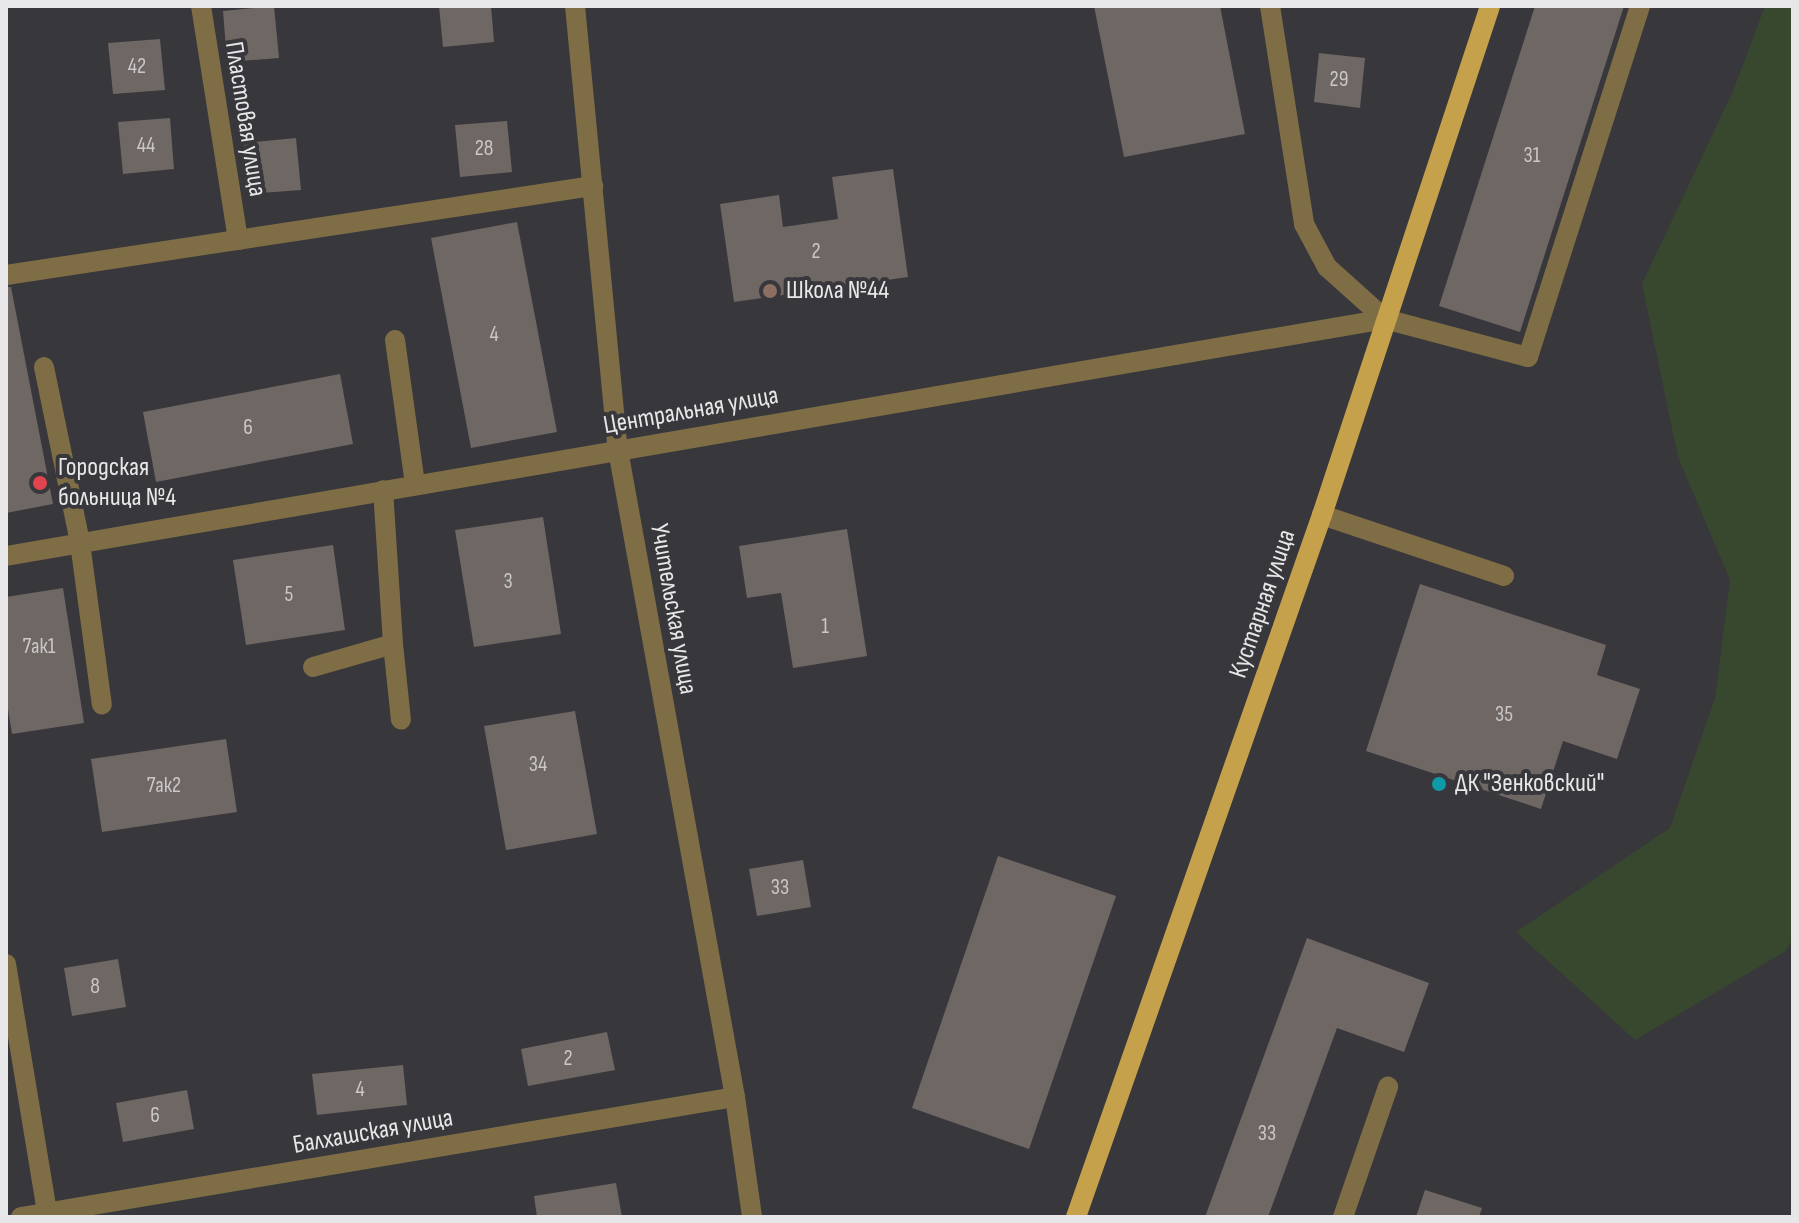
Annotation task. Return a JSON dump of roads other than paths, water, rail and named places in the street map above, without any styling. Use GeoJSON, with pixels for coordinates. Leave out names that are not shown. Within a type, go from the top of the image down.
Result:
{"type":"FeatureCollection","features":[{"type":"Feature","properties":{"kind":"main road","name":"Кустарная улица"},"geometry":{"type":"LineString","coordinates":[[1076,1217],[1322,515],[1490,6]]}},
{"type":"Feature","properties":{"kind":"street","name":"Пластовая улица"},"geometry":{"type":"LineString","coordinates":[[201,6],[238,240]]}},
{"type":"Feature","properties":{"kind":"street","name":"Учительская улица"},"geometry":{"type":"LineString","coordinates":[[575,6],[618,450],[735,1097],[752,1217]]}},
{"type":"Feature","properties":{"kind":"street"},"geometry":{"type":"LineString","coordinates":[[1270,6],[1304,224],[1327,267],[1385,319],[1528,357],[1640,6]]}},
{"type":"Feature","properties":{"kind":"street"},"geometry":{"type":"LineString","coordinates":[[6,275],[593,186]]}},
{"type":"Feature","properties":{"kind":"street","name":"Центральная улица"},"geometry":{"type":"LineString","coordinates":[[6,556],[1385,319]]}},
{"type":"Feature","properties":{"kind":"street"},"geometry":{"type":"LineString","coordinates":[[395,340],[415,485]]}},
{"type":"Feature","properties":{"kind":"street"},"geometry":{"type":"LineString","coordinates":[[44,367],[80,543],[102,705]]}},
{"type":"Feature","properties":{"kind":"street"},"geometry":{"type":"LineString","coordinates":[[383,490],[401,720]]}},
{"type":"Feature","properties":{"kind":"street"},"geometry":{"type":"LineString","coordinates":[[1322,515],[1504,576]]}},
{"type":"Feature","properties":{"kind":"street"},"geometry":{"type":"LineString","coordinates":[[313,667],[393,644]]}},
{"type":"Feature","properties":{"kind":"street"},"geometry":{"type":"LineString","coordinates":[[6,964],[47,1215]]}},
{"type":"Feature","properties":{"kind":"street"},"geometry":{"type":"LineString","coordinates":[[1343,1217],[1388,1087]]}},
{"type":"Feature","properties":{"kind":"street","name":"Балхашская улица"},"geometry":{"type":"LineString","coordinates":[[21,1217],[735,1097]]}},
{"type":"Feature","properties":{"kind":"place","name":"Школа №44"},"geometry":{"type":"Point","coordinates":[770,291]}},
{"type":"Feature","properties":{"kind":"place","name":"Городская больница №4"},"geometry":{"type":"Point","coordinates":[40,483]}},
{"type":"Feature","properties":{"kind":"place","name":"ДК \"Зенковский\""},"geometry":{"type":"Point","coordinates":[1439,784]}}]}
